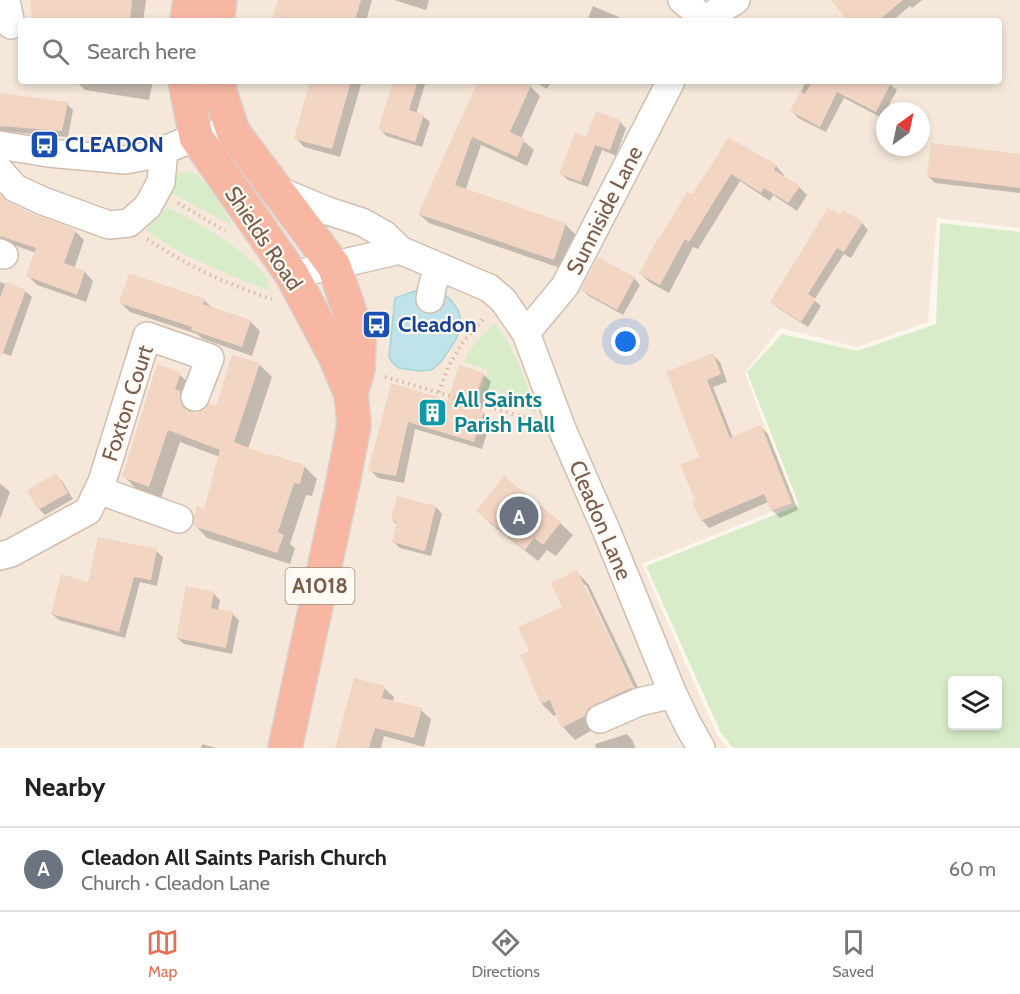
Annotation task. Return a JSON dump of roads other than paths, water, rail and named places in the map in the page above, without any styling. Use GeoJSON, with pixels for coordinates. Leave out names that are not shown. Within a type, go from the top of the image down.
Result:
{"type":"FeatureCollection","features":[{"type":"Feature","properties":{"kind":"highway"},"geometry":{"type":"LineString","coordinates":[[187,18],[190,0]]}},
{"type":"Feature","properties":{"kind":"highway"},"geometry":{"type":"LineString","coordinates":[[217,18],[220,0]]}},
{"type":"Feature","properties":{"kind":"highway","name":"Shields Road"},"geometry":{"type":"LineString","coordinates":[[186,84],[196,137],[292,275],[355,396]]}},
{"type":"Feature","properties":{"kind":"highway","name":"Shields Road"},"geometry":{"type":"LineString","coordinates":[[219,84],[233,132],[334,266],[359,339],[355,396]]}},
{"type":"Feature","properties":{"kind":"highway","name":"A1018"},"geometry":{"type":"LineString","coordinates":[[285,748],[344,482],[355,396]]}},
{"type":"Feature","properties":{"kind":"street"},"geometry":{"type":"LineString","coordinates":[[682,0],[700,18]]}},
{"type":"Feature","properties":{"kind":"street"},"geometry":{"type":"LineString","coordinates":[[707,18],[735,0]]}},
{"type":"Feature","properties":{"kind":"street","name":"Sunniside Lane"},"geometry":{"type":"LineString","coordinates":[[526,333],[565,286],[668,84]]}},
{"type":"Feature","properties":{"kind":"street"},"geometry":{"type":"LineString","coordinates":[[0,145],[48,153],[124,160],[152,155],[196,137],[233,132]]}},
{"type":"Feature","properties":{"kind":"street"},"geometry":{"type":"LineString","coordinates":[[0,171],[15,188],[43,201],[109,225],[129,222],[148,206],[160,182],[164,150]]}},
{"type":"Feature","properties":{"kind":"street","name":"Cleadon Lane"},"geometry":{"type":"LineString","coordinates":[[277,190],[362,222],[385,235],[400,250],[489,288],[503,300],[526,333],[562,429],[673,694],[701,748]]}},
{"type":"Feature","properties":{"kind":"street"},"geometry":{"type":"LineString","coordinates":[[292,275],[400,250]]}},
{"type":"Feature","properties":{"kind":"street"},"geometry":{"type":"LineString","coordinates":[[430,299],[438,267]]}},
{"type":"Feature","properties":{"kind":"street","name":"Foxton Court"},"geometry":{"type":"LineString","coordinates":[[179,519],[98,490],[147,336],[210,358],[195,397]]}},
{"type":"Feature","properties":{"kind":"street"},"geometry":{"type":"LineString","coordinates":[[0,556],[11,553],[88,511],[98,490]]}},
{"type":"Feature","properties":{"kind":"street"},"geometry":{"type":"LineString","coordinates":[[600,719],[639,702],[673,694]]}},
{"type":"Feature","properties":{"kind":"water"},"geometry":{"type":"Polygon","coordinates":[[[424,288],[438,290],[450,299],[458,310],[462,325],[455,341],[441,362],[431,370],[399,368],[389,357],[395,298],[424,288]]]}},
{"type":"Feature","properties":{"kind":"place","name":"CLEADON"},"geometry":{"type":"Point","coordinates":[44,144]}},
{"type":"Feature","properties":{"kind":"place","name":"Cleadon"},"geometry":{"type":"Point","coordinates":[377,324]}},
{"type":"Feature","properties":{"kind":"place","name":"All Saints Parish Hall"},"geometry":{"type":"Point","coordinates":[433,412]}},
{"type":"Feature","properties":{"kind":"place","name":"Cleadon All Saints Parish Church"},"geometry":{"type":"Point","coordinates":[519,516]}}]}
